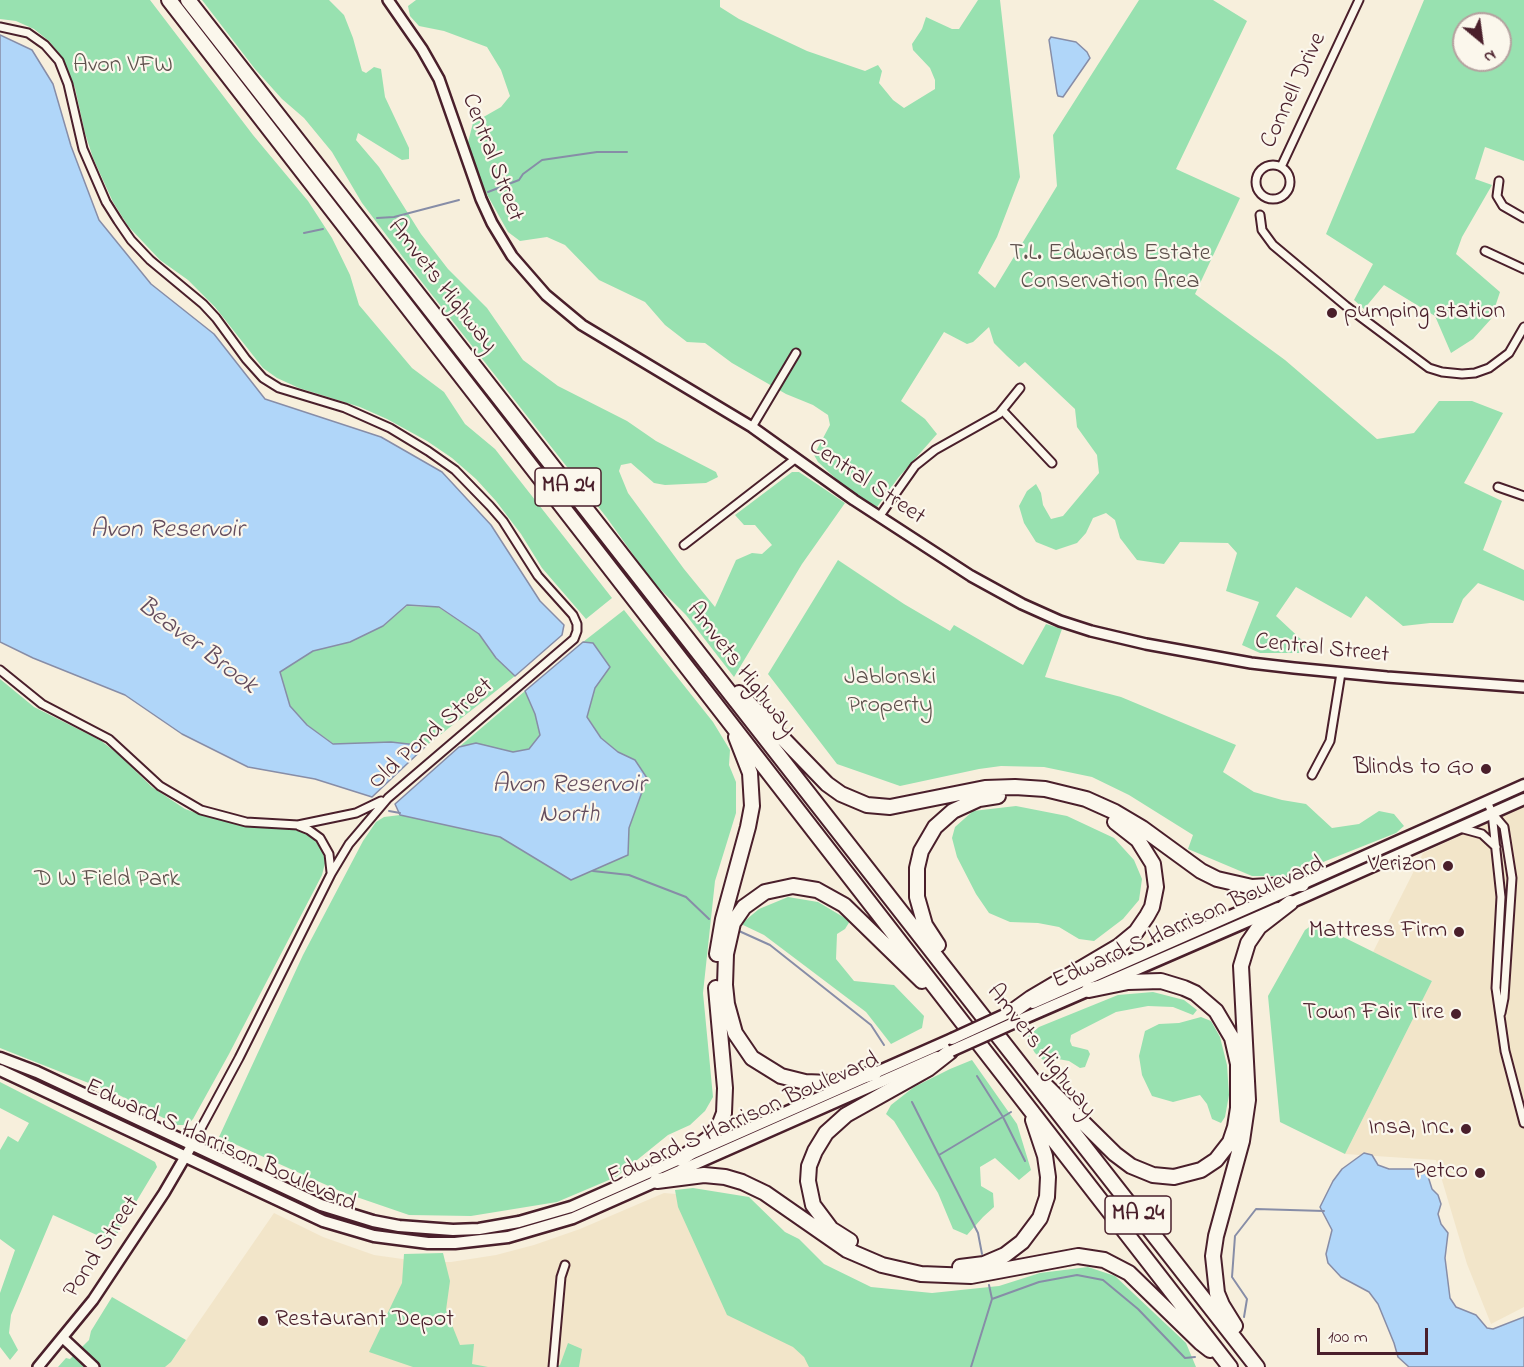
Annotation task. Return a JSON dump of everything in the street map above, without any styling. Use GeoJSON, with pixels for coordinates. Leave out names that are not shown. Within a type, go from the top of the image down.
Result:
{"type":"FeatureCollection","features":[{"type":"Feature","properties":{"kind":"highway","name":"Amvets Highway"},"geometry":{"type":"LineString","coordinates":[[169,0],[1226,1362]]}},
{"type":"Feature","properties":{"kind":"highway","name":"Amvets Highway"},"geometry":{"type":"LineString","coordinates":[[188,0],[1257,1367]]}},
{"type":"Feature","properties":{"kind":"highway"},"geometry":{"type":"LineString","coordinates":[[715,676],[737,691],[827,784],[841,794],[867,805],[890,807],[985,788],[1045,789],[1086,799],[1115,812],[1217,879],[1251,887],[1302,884]]}},
{"type":"Feature","properties":{"kind":"highway"},"geometry":{"type":"LineString","coordinates":[[681,1159],[709,1138],[719,1126],[724,1113],[716,985],[717,954],[723,919],[750,816],[752,795],[750,773],[733,726]]}},
{"type":"Feature","properties":{"kind":"highway"},"geometry":{"type":"LineString","coordinates":[[948,972],[938,945],[919,911],[915,883],[921,851],[928,836],[942,820],[960,807],[979,799],[1021,795],[1063,801],[1097,813],[1118,824],[1138,840],[1153,864],[1155,897],[1147,916],[1136,932],[1119,946],[1031,998],[1017,1016]]}},
{"type":"Feature","properties":{"kind":"highway"},"geometry":{"type":"LineString","coordinates":[[874,1073],[831,1083],[792,1080],[771,1071],[747,1052],[732,1027],[725,986],[728,941],[733,923],[744,907],[757,896],[783,887],[805,887],[827,894],[844,905],[915,976],[939,994]]}},
{"type":"Feature","properties":{"kind":"highway"},"geometry":{"type":"LineString","coordinates":[[1248,1356],[1237,1328],[1217,1293],[1213,1256],[1216,1236],[1242,1141],[1248,1100],[1241,966],[1248,943],[1259,927],[1290,903]]}},
{"type":"Feature","properties":{"kind":"highway"},"geometry":{"type":"LineString","coordinates":[[1028,1074],[1047,1085],[1115,1154],[1141,1171],[1174,1177],[1193,1173],[1209,1166],[1227,1148],[1233,1136],[1237,1117],[1239,1081],[1235,1046],[1225,1022],[1216,1011],[1195,993],[1161,981],[1128,982],[1089,990]]}},
{"type":"Feature","properties":{"kind":"highway"},"geometry":{"type":"LineString","coordinates":[[951,1045],[928,1069],[846,1115],[834,1124],[819,1143],[810,1166],[808,1188],[818,1214],[831,1229],[877,1254],[916,1264],[948,1268],[972,1266],[1005,1255],[1022,1242],[1035,1227],[1047,1197],[1047,1167],[1031,1112]]}},
{"type":"Feature","properties":{"kind":"highway"},"geometry":{"type":"LineString","coordinates":[[657,1181],[704,1175],[725,1177],[742,1182],[765,1193],[831,1240],[857,1255],[882,1265],[921,1274],[971,1276],[1078,1256],[1104,1260],[1129,1273],[1200,1343],[1226,1362]]}},
{"type":"Feature","properties":{"kind":"main road","name":"Edward S Harrison Boulevard"},"geometry":{"type":"LineString","coordinates":[[0,1070],[322,1221],[374,1236],[428,1242],[482,1241],[534,1231],[573,1218],[1302,884],[1524,785]]}},
{"type":"Feature","properties":{"kind":"main road","name":"Edward S Harrison Boulevard"},"geometry":{"type":"LineString","coordinates":[[1017,1016],[1089,990],[1524,799]]}},
{"type":"Feature","properties":{"kind":"main road","name":"Edward S Harrison Boulevard"},"geometry":{"type":"LineString","coordinates":[[0,1058],[37,1072],[304,1197],[346,1214],[399,1226],[453,1230],[500,1226],[545,1216],[583,1202],[874,1073],[951,1045]]}},
{"type":"Feature","properties":{"kind":"street","name":"Central Street"},"geometry":{"type":"LineString","coordinates":[[388,0],[422,49],[439,80],[486,211],[505,245],[528,277],[582,325],[752,427],[879,517],[988,586],[1041,613],[1074,626],[1174,650],[1251,663],[1341,673],[1524,687]]}},
{"type":"Feature","properties":{"kind":"street","name":"Connell Drive"},"geometry":{"type":"LineString","coordinates":[[1281,167],[1359,0]]}},
{"type":"Feature","properties":{"kind":"street","name":"Old Pond Street"},"geometry":{"type":"LineString","coordinates":[[0,27],[28,33],[45,45],[59,61],[68,84],[79,135],[106,202],[131,240],[150,260],[203,304],[263,378],[296,395],[345,408],[384,425],[455,470],[503,521],[538,576],[573,615],[577,631],[574,639],[388,798],[359,831],[331,874],[239,1058],[192,1145]]}},
{"type":"Feature","properties":{"kind":"street","name":"Connell Drive"},"geometry":{"type":"LineString","coordinates":[[1271,165],[1281,167],[1290,177],[1288,191],[1281,197],[1268,198],[1257,188],[1259,173],[1271,165]]}},
{"type":"Feature","properties":{"kind":"street"},"geometry":{"type":"LineString","coordinates":[[1499,181],[1497,196],[1503,206],[1524,218]]}},
{"type":"Feature","properties":{"kind":"street"},"geometry":{"type":"LineString","coordinates":[[1260,215],[1262,230],[1273,245],[1346,306],[1429,368],[1455,374],[1475,373],[1489,368],[1509,353],[1524,327]]}},
{"type":"Feature","properties":{"kind":"street"},"geometry":{"type":"LineString","coordinates":[[1485,251],[1524,269]]}},
{"type":"Feature","properties":{"kind":"street"},"geometry":{"type":"LineString","coordinates":[[752,427],[796,353]]}},
{"type":"Feature","properties":{"kind":"street"},"geometry":{"type":"LineString","coordinates":[[879,517],[915,466],[935,450],[983,425],[1003,411],[1020,388]]}},
{"type":"Feature","properties":{"kind":"street"},"geometry":{"type":"LineString","coordinates":[[1003,411],[1052,463]]}},
{"type":"Feature","properties":{"kind":"street"},"geometry":{"type":"LineString","coordinates":[[684,545],[795,459]]}},
{"type":"Feature","properties":{"kind":"street"},"geometry":{"type":"LineString","coordinates":[[1498,487],[1524,496]]}},
{"type":"Feature","properties":{"kind":"street"},"geometry":{"type":"LineString","coordinates":[[0,670],[42,704],[109,740],[160,786],[201,810],[246,822],[298,825],[356,813],[388,798]]}},
{"type":"Feature","properties":{"kind":"street"},"geometry":{"type":"LineString","coordinates":[[1312,776],[1330,741],[1341,673]]}},
{"type":"Feature","properties":{"kind":"street"},"geometry":{"type":"LineString","coordinates":[[1487,801],[1492,813],[1501,897],[1496,988],[1508,1068],[1524,1123]]}},
{"type":"Feature","properties":{"kind":"street"},"geometry":{"type":"LineString","coordinates":[[1492,813],[1504,826],[1512,878],[1501,1015]]}},
{"type":"Feature","properties":{"kind":"street"},"geometry":{"type":"LineString","coordinates":[[298,825],[315,834],[325,846],[331,861],[331,874]]}},
{"type":"Feature","properties":{"kind":"street"},"geometry":{"type":"LineString","coordinates":[[1460,828],[1482,834],[1496,847]]}},
{"type":"Feature","properties":{"kind":"street","name":"Pond Street"},"geometry":{"type":"LineString","coordinates":[[39,1367],[106,1282],[186,1158],[192,1145]]}},
{"type":"Feature","properties":{"kind":"street"},"geometry":{"type":"LineString","coordinates":[[553,1367],[561,1277],[565,1265]]}},
{"type":"Feature","properties":{"kind":"street"},"geometry":{"type":"LineString","coordinates":[[63,1338],[94,1367]]}},
{"type":"Feature","properties":{"kind":"shaded area"},"geometry":{"type":"Polygon","coordinates":[[[1524,806],[1524,1307],[1491,1324],[1467,1264],[1436,1160],[1345,1154],[1432,981],[1373,952],[1423,853],[1524,806]]]}},
{"type":"Feature","properties":{"kind":"shaded area"},"geometry":{"type":"Polygon","coordinates":[[[664,1193],[736,1199],[822,1367],[165,1367],[171,1362],[274,1213],[323,1237],[374,1255],[424,1262],[451,1262],[496,1255],[534,1245],[580,1229],[664,1193]]]}},
{"type":"Feature","properties":{"kind":"green space","name":"Avon VFW"},"geometry":{"type":"Polygon","coordinates":[[[0,0],[150,0],[253,135],[308,201],[332,238],[350,275],[359,305],[412,368],[444,392],[465,424],[495,449],[612,598],[586,619],[542,568],[521,534],[496,501],[452,458],[387,419],[360,407],[299,388],[277,378],[263,368],[215,307],[188,280],[160,260],[128,226],[113,202],[93,158],[75,88],[61,56],[49,41],[34,29],[16,21],[0,19],[0,0]]]}},
{"type":"Feature","properties":{"kind":"green space"},"geometry":{"type":"Polygon","coordinates":[[[202,0],[329,0],[344,15],[362,71],[366,73],[374,67],[381,69],[385,97],[409,148],[409,159],[402,160],[358,133],[356,140],[379,167],[421,234],[448,269],[487,308],[523,360],[558,386],[627,421],[656,441],[716,472],[718,477],[706,483],[665,485],[654,483],[631,463],[621,465],[619,471],[628,493],[715,607],[736,560],[752,553],[762,554],[772,545],[755,525],[744,525],[735,515],[792,472],[799,472],[845,503],[802,564],[734,677],[686,615],[652,581],[607,518],[418,277],[362,203],[332,152],[304,118],[282,99],[255,69],[202,0]]]}},
{"type":"Feature","properties":{"kind":"green space","name":"T.L. Edwards Estate Conservation Area"},"geometry":{"type":"Polygon","coordinates":[[[416,0],[720,0],[720,7],[739,19],[807,51],[865,71],[878,65],[882,71],[879,83],[893,100],[904,108],[935,89],[935,80],[930,68],[913,50],[912,44],[922,29],[926,17],[952,29],[959,29],[978,0],[1000,0],[1020,177],[997,237],[978,273],[995,288],[1057,186],[1053,135],[1139,0],[1213,0],[1247,21],[1176,169],[1240,198],[1195,294],[1285,360],[1377,439],[1414,433],[1439,401],[1472,401],[1503,413],[1464,483],[1502,501],[1483,550],[1524,570],[1524,601],[1478,583],[1463,599],[1453,623],[1403,626],[1366,596],[1351,618],[1296,587],[1276,616],[1306,644],[1303,653],[1260,653],[1242,645],[1259,602],[1226,591],[1237,553],[1228,543],[1180,542],[1164,564],[1137,560],[1120,538],[1115,520],[1106,513],[1093,518],[1086,533],[1077,543],[1056,550],[1036,542],[1024,523],[1019,506],[1027,491],[1036,484],[1041,493],[1043,505],[1051,519],[1063,516],[1099,473],[1097,455],[1077,427],[1075,409],[1025,362],[1019,367],[1007,356],[994,343],[989,327],[973,342],[967,344],[944,332],[901,401],[925,419],[937,434],[898,478],[877,507],[847,489],[818,462],[814,455],[830,425],[828,415],[732,363],[705,343],[687,342],[665,325],[645,302],[599,280],[565,245],[547,237],[520,241],[508,232],[479,180],[467,146],[473,123],[501,107],[510,96],[501,70],[487,47],[444,31],[419,26],[410,16],[408,6],[416,0]]]}},
{"type":"Feature","properties":{"kind":"green space"},"geometry":{"type":"Polygon","coordinates":[[[1424,0],[1524,0],[1524,161],[1485,147],[1475,179],[1492,185],[1462,237],[1456,254],[1500,292],[1491,319],[1473,339],[1451,353],[1435,316],[1384,285],[1364,309],[1354,300],[1373,264],[1326,234],[1424,0]]]}},
{"type":"Feature","properties":{"kind":"green space","name":"Jablonski Property"},"geometry":{"type":"Polygon","coordinates":[[[838,560],[904,604],[950,631],[954,625],[1023,665],[1046,624],[1062,629],[1045,677],[1121,697],[1236,745],[1223,772],[1254,792],[1306,804],[1332,828],[1359,824],[1379,811],[1394,814],[1404,826],[1396,833],[1288,876],[1252,876],[1188,849],[1193,835],[1129,795],[1092,777],[1044,767],[1001,766],[900,786],[837,764],[768,674],[838,560]]]}},
{"type":"Feature","properties":{"kind":"green space"},"geometry":{"type":"Polygon","coordinates":[[[407,606],[438,607],[479,634],[496,658],[515,676],[426,746],[391,742],[334,744],[307,725],[290,706],[280,672],[313,651],[350,642],[383,626],[407,606]]]}},
{"type":"Feature","properties":{"kind":"green space"},"geometry":{"type":"Polygon","coordinates":[[[624,610],[713,722],[730,750],[729,765],[736,782],[736,813],[715,881],[703,993],[713,1097],[705,1111],[690,1125],[668,1135],[616,1177],[557,1202],[471,1216],[409,1215],[342,1192],[219,1137],[303,955],[363,841],[376,822],[384,817],[400,815],[500,837],[571,880],[628,855],[629,828],[647,778],[635,760],[618,752],[601,738],[587,716],[595,688],[609,667],[593,643],[583,642],[624,610]]]}},
{"type":"Feature","properties":{"kind":"green space","name":"D W Field Park"},"geometry":{"type":"Polygon","coordinates":[[[0,679],[34,707],[100,740],[152,787],[185,809],[235,824],[300,830],[314,839],[323,852],[325,863],[322,875],[229,1054],[193,1119],[187,1125],[177,1125],[119,1095],[0,1048],[0,679]]]}},
{"type":"Feature","properties":{"kind":"green space"},"geometry":{"type":"Polygon","coordinates":[[[525,691],[535,714],[540,736],[529,749],[513,752],[476,743],[459,747],[525,691]]]}},
{"type":"Feature","properties":{"kind":"green space"},"geometry":{"type":"Polygon","coordinates":[[[1016,806],[1067,816],[1114,838],[1134,860],[1142,879],[1139,900],[1123,919],[1094,941],[1079,939],[1059,927],[1038,923],[1010,922],[989,913],[976,894],[957,857],[952,838],[955,827],[973,811],[1016,806]]]}},
{"type":"Feature","properties":{"kind":"green space"},"geometry":{"type":"Polygon","coordinates":[[[788,897],[818,902],[850,921],[845,929],[837,934],[836,959],[854,981],[894,985],[924,1016],[922,1028],[891,1044],[866,1012],[764,935],[741,924],[759,909],[788,897]]]}},
{"type":"Feature","properties":{"kind":"green space"},"geometry":{"type":"Polygon","coordinates":[[[1315,923],[1432,981],[1345,1154],[1280,1122],[1268,996],[1305,930],[1315,923]]]}},
{"type":"Feature","properties":{"kind":"green space"},"geometry":{"type":"Polygon","coordinates":[[[1153,992],[1184,1000],[1197,1010],[1193,1015],[1173,1007],[1148,1006],[1116,1012],[1071,1035],[1072,1046],[1088,1050],[1090,1054],[1085,1067],[1080,1068],[1069,1061],[1058,1059],[1049,1065],[1035,1053],[1026,1038],[1039,1027],[1118,995],[1153,992]]]}},
{"type":"Feature","properties":{"kind":"green space"},"geometry":{"type":"Polygon","coordinates":[[[1201,1017],[1211,1021],[1220,1037],[1227,1065],[1229,1095],[1225,1117],[1221,1123],[1212,1119],[1207,1104],[1200,1095],[1173,1102],[1152,1096],[1142,1075],[1139,1056],[1145,1031],[1159,1024],[1179,1023],[1201,1017]]]}},
{"type":"Feature","properties":{"kind":"green space"},"geometry":{"type":"Polygon","coordinates":[[[972,1060],[1017,1124],[1031,1170],[1019,1180],[995,1158],[980,1167],[981,1186],[993,1193],[994,1207],[967,1235],[953,1229],[938,1193],[894,1121],[886,1114],[891,1105],[914,1087],[972,1060]]]}},
{"type":"Feature","properties":{"kind":"green space"},"geometry":{"type":"Polygon","coordinates":[[[0,1082],[131,1149],[155,1162],[157,1167],[112,1242],[53,1215],[11,1315],[9,1333],[18,1350],[10,1360],[0,1347],[0,1293],[15,1250],[0,1239],[0,1150],[8,1136],[18,1142],[29,1123],[0,1108],[0,1082]]]}},
{"type":"Feature","properties":{"kind":"green space"},"geometry":{"type":"Polygon","coordinates":[[[693,1188],[749,1197],[785,1232],[799,1239],[824,1264],[871,1287],[932,1293],[999,1286],[1040,1273],[1088,1267],[1115,1276],[1186,1343],[1196,1367],[809,1367],[804,1357],[793,1347],[727,1315],[678,1207],[675,1190],[693,1188]]]}},
{"type":"Feature","properties":{"kind":"green space"},"geometry":{"type":"Polygon","coordinates":[[[443,1253],[450,1281],[446,1310],[460,1345],[474,1344],[472,1364],[488,1367],[413,1367],[369,1352],[402,1283],[404,1254],[443,1253]]]}},
{"type":"Feature","properties":{"kind":"green space"},"geometry":{"type":"Polygon","coordinates":[[[112,1297],[186,1340],[171,1362],[165,1367],[58,1367],[66,1358],[70,1359],[89,1340],[91,1331],[112,1297]]]}},
{"type":"Feature","properties":{"kind":"green space"},"geometry":{"type":"Polygon","coordinates":[[[568,1343],[582,1349],[579,1367],[555,1367],[560,1365],[568,1343]]]}},
{"type":"Feature","properties":{"kind":"water","name":"Avon Reservoir"},"geometry":{"type":"Polygon","coordinates":[[[0,35],[32,50],[53,84],[71,146],[99,220],[151,284],[214,334],[265,399],[381,437],[442,472],[491,525],[540,601],[564,625],[562,635],[515,676],[496,658],[479,634],[439,607],[407,605],[383,626],[350,642],[313,651],[280,672],[290,706],[307,725],[333,744],[391,742],[426,746],[372,797],[315,779],[248,767],[182,734],[125,695],[33,658],[0,642],[0,35]]]}},
{"type":"Feature","properties":{"kind":"water"},"geometry":{"type":"Polygon","coordinates":[[[1051,37],[1076,42],[1090,58],[1063,97],[1058,96],[1057,93],[1049,40],[1051,37]]]}},
{"type":"Feature","properties":{"kind":"water","name":"Avon Reservoir North"},"geometry":{"type":"Polygon","coordinates":[[[583,642],[593,643],[610,667],[595,688],[587,717],[601,738],[618,752],[635,760],[647,778],[629,828],[628,855],[571,880],[500,837],[400,815],[395,804],[459,747],[476,743],[513,752],[529,749],[540,735],[535,714],[525,691],[583,642]]]}},
{"type":"Feature","properties":{"kind":"water"},"geometry":{"type":"Polygon","coordinates":[[[1364,1153],[1372,1155],[1378,1165],[1389,1169],[1418,1169],[1427,1173],[1432,1189],[1438,1195],[1441,1204],[1438,1214],[1441,1224],[1448,1233],[1445,1258],[1450,1298],[1456,1307],[1476,1315],[1487,1328],[1493,1329],[1524,1317],[1524,1367],[1409,1367],[1398,1357],[1378,1304],[1369,1292],[1341,1277],[1328,1263],[1326,1254],[1332,1230],[1320,1207],[1342,1169],[1364,1153]]]}},
{"type":"Feature","properties":{"kind":"waterway"},"geometry":{"type":"LineString","coordinates":[[488,192],[519,180],[523,174],[542,160],[597,152],[627,152]]}},
{"type":"Feature","properties":{"kind":"waterway"},"geometry":{"type":"LineString","coordinates":[[377,218],[394,217],[459,200]]}},
{"type":"Feature","properties":{"kind":"waterway"},"geometry":{"type":"LineString","coordinates":[[304,233],[323,229]]}},
{"type":"Feature","properties":{"kind":"waterway","name":"Beaver Brook"},"geometry":{"type":"LineString","coordinates":[[389,811],[400,813]]}},
{"type":"Feature","properties":{"kind":"waterway","name":"Beaver Brook"},"geometry":{"type":"LineString","coordinates":[[593,871],[629,875],[686,897],[709,919]]}},
{"type":"Feature","properties":{"kind":"waterway","name":"Beaver Brook"},"geometry":{"type":"LineString","coordinates":[[739,931],[770,945],[871,1025],[884,1045]]}},
{"type":"Feature","properties":{"kind":"waterway"},"geometry":{"type":"LineString","coordinates":[[977,1076],[1003,1117],[1025,1161]]}},
{"type":"Feature","properties":{"kind":"waterway","name":"Beaver Brook"},"geometry":{"type":"LineString","coordinates":[[912,1102],[978,1233],[982,1254]]}},
{"type":"Feature","properties":{"kind":"waterway"},"geometry":{"type":"LineString","coordinates":[[939,1155],[1011,1112]]}},
{"type":"Feature","properties":{"kind":"waterway","name":"Beaver Brook"},"geometry":{"type":"LineString","coordinates":[[1244,1317],[1247,1299],[1232,1277],[1235,1236],[1256,1209],[1324,1211]]}},
{"type":"Feature","properties":{"kind":"waterway","name":"Beaver Brook"},"geometry":{"type":"LineString","coordinates":[[992,1299],[1039,1282],[1077,1275],[1103,1280],[1138,1309],[1185,1358],[1195,1357]]}},
{"type":"Feature","properties":{"kind":"waterway","name":"Beaver Brook"},"geometry":{"type":"LineString","coordinates":[[989,1285],[992,1299]]}},
{"type":"Feature","properties":{"kind":"waterway"},"geometry":{"type":"LineString","coordinates":[[971,1367],[992,1299]]}},
{"type":"Feature","properties":{"kind":"place","name":"pumping station"},"geometry":{"type":"Point","coordinates":[1332,313]}},
{"type":"Feature","properties":{"kind":"place","name":"Blinds to Go"},"geometry":{"type":"Point","coordinates":[1486,769]}},
{"type":"Feature","properties":{"kind":"place","name":"Verizon"},"geometry":{"type":"Point","coordinates":[1448,866]}},
{"type":"Feature","properties":{"kind":"place","name":"Mattress Firm"},"geometry":{"type":"Point","coordinates":[1459,932]}},
{"type":"Feature","properties":{"kind":"place","name":"Town Fair Tire"},"geometry":{"type":"Point","coordinates":[1456,1014]}},
{"type":"Feature","properties":{"kind":"place","name":"Insa, Inc."},"geometry":{"type":"Point","coordinates":[1466,1129]}},
{"type":"Feature","properties":{"kind":"place","name":"Petco"},"geometry":{"type":"Point","coordinates":[1480,1173]}},
{"type":"Feature","properties":{"kind":"place","name":"Restaurant Depot"},"geometry":{"type":"Point","coordinates":[263,1321]}}]}
